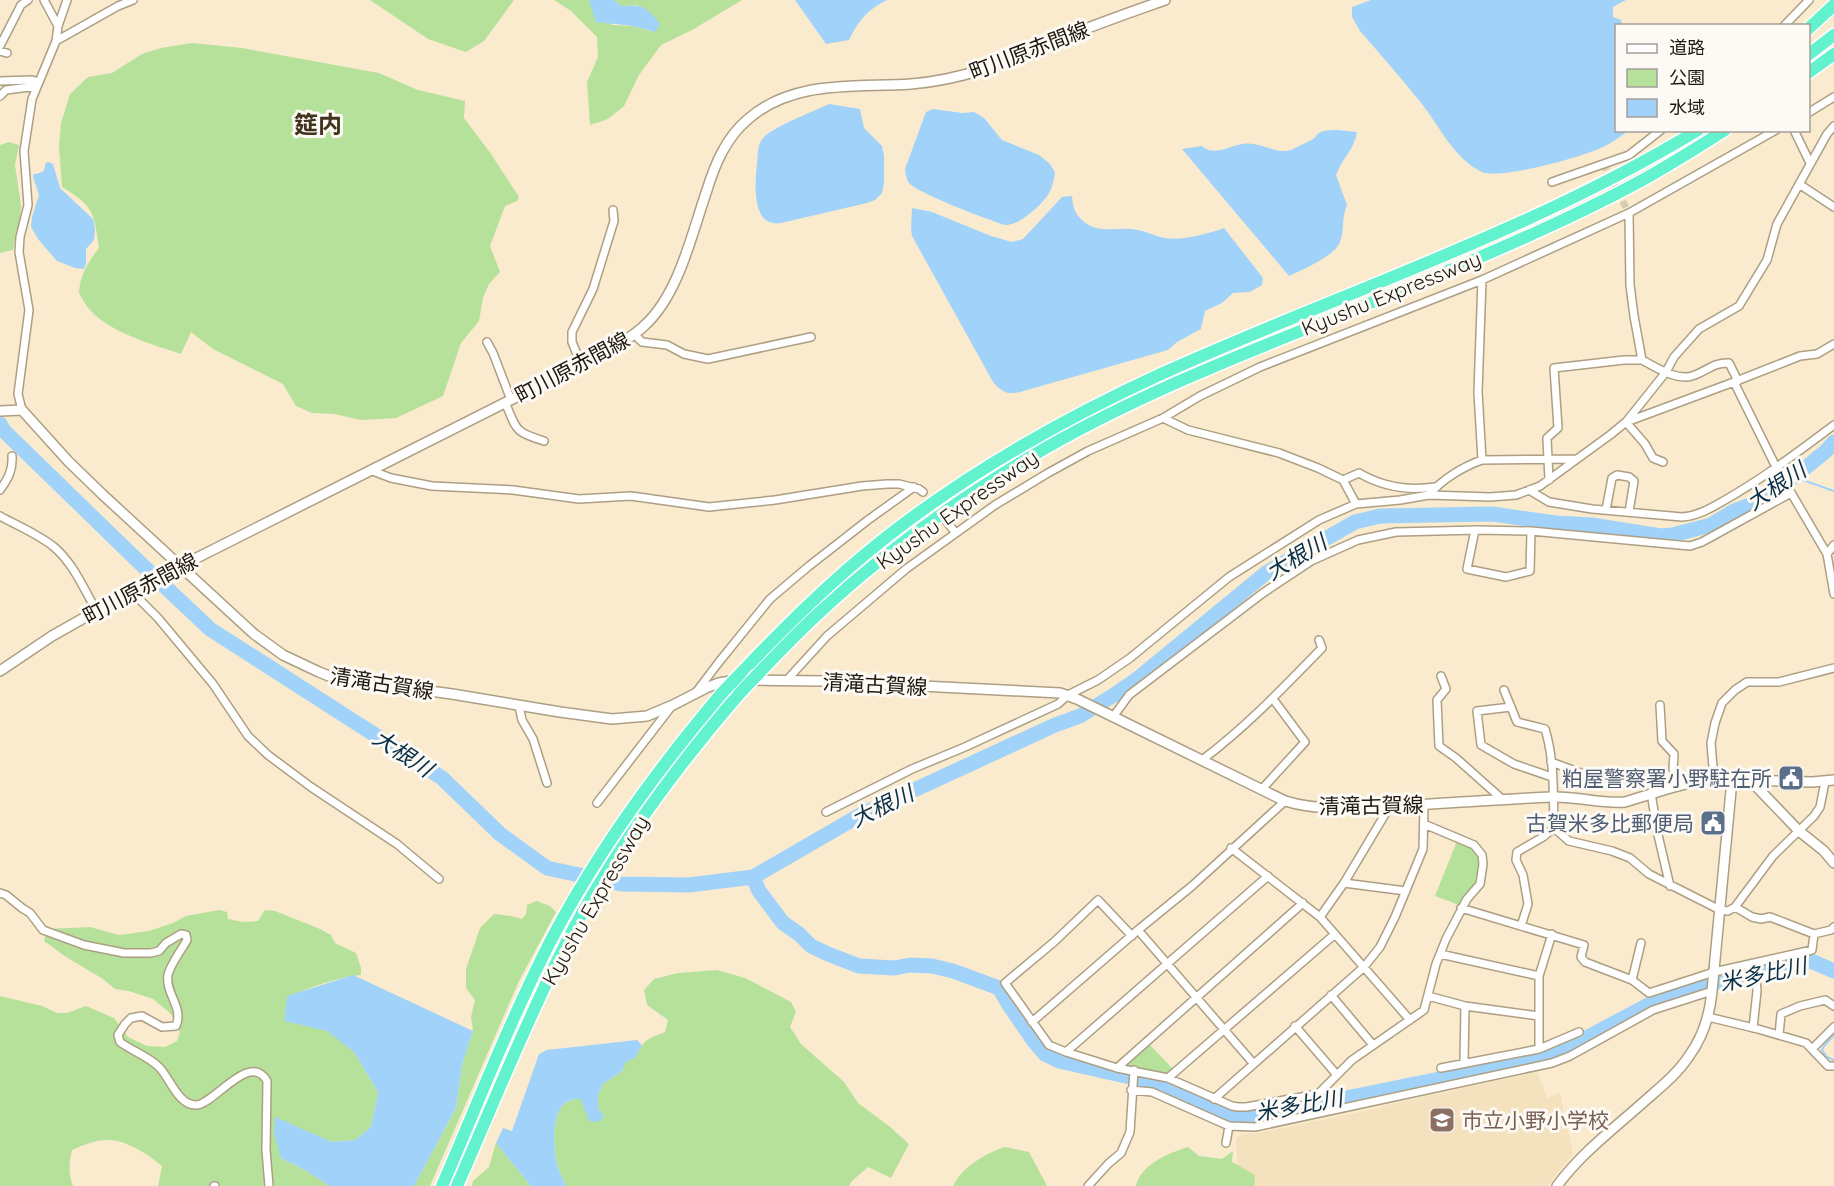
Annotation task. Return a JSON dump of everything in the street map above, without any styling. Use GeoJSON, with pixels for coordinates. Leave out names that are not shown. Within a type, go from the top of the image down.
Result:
{"type":"FeatureCollection","features":[{"type":"Feature","properties":{"kind":"highway"},"geometry":{"type":"LineString","coordinates":[[1810,28],[1834,5]]}},
{"type":"Feature","properties":{"kind":"highway"},"geometry":{"type":"LineString","coordinates":[[1810,55],[1834,35]]}},
{"type":"Feature","properties":{"kind":"highway"},"geometry":{"type":"LineString","coordinates":[[1810,74],[1834,54]]}},
{"type":"Feature","properties":{"kind":"highway"},"geometry":{"type":"LineString","coordinates":[[1810,75],[1834,64]]}},
{"type":"Feature","properties":{"kind":"highway"},"geometry":{"type":"LineString","coordinates":[[1589,192],[1680,132]]}},
{"type":"Feature","properties":{"kind":"highway","name":"Kyushu Expressway"},"geometry":{"type":"LineString","coordinates":[[442,1186],[505,1036],[544,953],[599,857],[633,805],[673,751],[722,693],[777,634],[873,548],[971,477],[1033,439],[1168,371],[1482,240],[1589,192],[1651,159],[1695,132]]}},
{"type":"Feature","properties":{"kind":"highway","name":"Kyushu Expressway"},"geometry":{"type":"LineString","coordinates":[[457,1186],[529,1020],[564,947],[614,859],[647,809],[739,694],[821,611],[892,551],[982,487],[1044,449],[1106,416],[1220,363],[1511,243],[1647,177],[1722,132]]}},
{"type":"Feature","properties":{"kind":"main road","name":"町川原赤間線"},"geometry":{"type":"LineString","coordinates":[[0,670],[52,636],[133,590],[581,364],[634,334],[658,311],[672,285],[684,258],[714,169],[727,143],[746,120],[770,103],[809,90],[912,84],[977,72],[1165,0]]}},
{"type":"Feature","properties":{"kind":"main road"},"geometry":{"type":"LineString","coordinates":[[0,411],[20,410]]}},
{"type":"Feature","properties":{"kind":"main road","name":"清滝古賀線"},"geometry":{"type":"LineString","coordinates":[[20,410],[68,461],[177,568],[240,622],[283,655],[334,678],[612,719],[647,716],[718,683],[742,680],[823,681],[1049,692],[1073,697],[1285,801],[1320,807],[1424,805],[1555,796],[1625,802],[1681,785],[1714,779],[1830,781]]}},
{"type":"Feature","properties":{"kind":"main road"},"geometry":{"type":"LineString","coordinates":[[1557,1186],[1580,1159],[1674,1074],[1689,1056],[1701,1035],[1708,1017],[1712,991],[1732,780]]}},
{"type":"Feature","properties":{"kind":"main road"},"geometry":{"type":"LineString","coordinates":[[1750,781],[1834,863]]}},
{"type":"Feature","properties":{"kind":"street"},"geometry":{"type":"LineString","coordinates":[[0,46],[21,4],[28,0]]}},
{"type":"Feature","properties":{"kind":"street"},"geometry":{"type":"LineString","coordinates":[[44,0],[58,26]]}},
{"type":"Feature","properties":{"kind":"street"},"geometry":{"type":"LineString","coordinates":[[20,410],[18,394],[29,310],[19,252],[20,237],[28,205],[24,151],[28,117],[38,84],[56,41],[58,26],[67,0]]}},
{"type":"Feature","properties":{"kind":"street"},"geometry":{"type":"LineString","coordinates":[[56,41],[133,0]]}},
{"type":"Feature","properties":{"kind":"street"},"geometry":{"type":"LineString","coordinates":[[1786,24],[1809,0]]}},
{"type":"Feature","properties":{"kind":"street"},"geometry":{"type":"LineString","coordinates":[[0,81],[32,80],[38,84]]}},
{"type":"Feature","properties":{"kind":"street"},"geometry":{"type":"LineString","coordinates":[[0,96],[6,90],[38,84]]}},
{"type":"Feature","properties":{"kind":"street"},"geometry":{"type":"LineString","coordinates":[[1810,111],[1834,97]]}},
{"type":"Feature","properties":{"kind":"street"},"geometry":{"type":"LineString","coordinates":[[826,812],[912,769],[1035,716],[1073,697],[1130,658],[1229,577],[1319,520],[1356,504],[1429,495],[1490,497],[1516,495],[1549,480],[1626,422],[1666,372],[1674,357],[1699,329],[1739,306],[1767,260],[1776,225],[1810,163],[1834,126]]}},
{"type":"Feature","properties":{"kind":"street"},"geometry":{"type":"LineString","coordinates":[[1552,182],[1629,155],[1659,132]]}},
{"type":"Feature","properties":{"kind":"street"},"geometry":{"type":"LineString","coordinates":[[786,681],[827,636],[906,569],[955,532],[1048,473],[1088,451],[1163,418],[1200,396],[1260,367],[1482,280],[1629,213],[1772,132]]}},
{"type":"Feature","properties":{"kind":"street"},"geometry":{"type":"LineString","coordinates":[[1795,132],[1810,163]]}},
{"type":"Feature","properties":{"kind":"street"},"geometry":{"type":"LineString","coordinates":[[1799,184],[1834,207]]}},
{"type":"Feature","properties":{"kind":"street"},"geometry":{"type":"LineString","coordinates":[[581,364],[572,342],[572,332],[593,289],[614,221],[614,210]]}},
{"type":"Feature","properties":{"kind":"street"},"geometry":{"type":"LineString","coordinates":[[1629,213],[1630,285],[1642,360]]}},
{"type":"Feature","properties":{"kind":"street"},"geometry":{"type":"LineString","coordinates":[[1482,280],[1478,392],[1482,460]]}},
{"type":"Feature","properties":{"kind":"street"},"geometry":{"type":"LineString","coordinates":[[634,334],[642,342],[667,345],[684,354],[708,359],[811,337]]}},
{"type":"Feature","properties":{"kind":"street"},"geometry":{"type":"LineString","coordinates":[[487,342],[493,353],[517,429],[521,433],[544,441]]}},
{"type":"Feature","properties":{"kind":"street"},"geometry":{"type":"LineString","coordinates":[[1626,422],[1800,356],[1816,354],[1834,344]]}},
{"type":"Feature","properties":{"kind":"street"},"geometry":{"type":"LineString","coordinates":[[1549,480],[1547,438],[1558,428],[1554,368],[1642,360],[1666,372],[1683,377],[1692,376],[1720,362],[1729,363],[1776,467],[1827,554],[1834,594]]}},
{"type":"Feature","properties":{"kind":"street"},"geometry":{"type":"LineString","coordinates":[[1163,418],[1188,430],[1279,453],[1344,480],[1356,504]]}},
{"type":"Feature","properties":{"kind":"street"},"geometry":{"type":"LineString","coordinates":[[1626,422],[1645,444],[1653,458],[1664,462]]}},
{"type":"Feature","properties":{"kind":"street"},"geometry":{"type":"LineString","coordinates":[[1529,490],[1549,502],[1606,510],[1692,516],[1702,513],[1748,487],[1834,425]]}},
{"type":"Feature","properties":{"kind":"street"},"geometry":{"type":"LineString","coordinates":[[0,490],[8,478],[12,456]]}},
{"type":"Feature","properties":{"kind":"street"},"geometry":{"type":"LineString","coordinates":[[1429,495],[1435,487],[1473,463],[1482,460],[1578,459]]}},
{"type":"Feature","properties":{"kind":"street"},"geometry":{"type":"LineString","coordinates":[[370,470],[391,478],[432,486],[513,490],[579,500],[640,497],[709,507],[775,500],[879,484],[899,484],[923,492]]}},
{"type":"Feature","properties":{"kind":"street"},"geometry":{"type":"LineString","coordinates":[[1344,480],[1359,473],[1371,480],[1397,488],[1435,487]]}},
{"type":"Feature","properties":{"kind":"street"},"geometry":{"type":"LineString","coordinates":[[1606,510],[1612,478],[1617,475],[1629,477],[1634,481],[1629,512]]}},
{"type":"Feature","properties":{"kind":"street"},"geometry":{"type":"LineString","coordinates":[[696,692],[770,600],[817,559],[914,488]]}},
{"type":"Feature","properties":{"kind":"street"},"geometry":{"type":"LineString","coordinates":[[1113,717],[1129,695],[1263,593],[1311,561],[1358,540],[1396,532],[1531,531],[1690,546],[1702,542],[1791,493]]}},
{"type":"Feature","properties":{"kind":"street"},"geometry":{"type":"LineString","coordinates":[[0,516],[54,547],[71,566],[96,610]]}},
{"type":"Feature","properties":{"kind":"street"},"geometry":{"type":"LineString","coordinates":[[947,522],[955,532]]}},
{"type":"Feature","properties":{"kind":"street"},"geometry":{"type":"LineString","coordinates":[[1475,530],[1467,569],[1506,577],[1530,571],[1531,531]]}},
{"type":"Feature","properties":{"kind":"street"},"geometry":{"type":"LineString","coordinates":[[1827,554],[1834,545]]}},
{"type":"Feature","properties":{"kind":"street"},"geometry":{"type":"LineString","coordinates":[[133,590],[213,684],[248,736],[268,755],[311,787],[397,844],[439,879]]}},
{"type":"Feature","properties":{"kind":"street"},"geometry":{"type":"LineString","coordinates":[[1202,760],[1273,699],[1322,648],[1319,640]]}},
{"type":"Feature","properties":{"kind":"street"},"geometry":{"type":"LineString","coordinates":[[1714,779],[1712,743],[1715,723],[1722,703],[1735,690],[1747,682],[1779,682],[1834,668]]}},
{"type":"Feature","properties":{"kind":"street"},"geometry":{"type":"LineString","coordinates":[[1441,676],[1446,689],[1437,700],[1439,746],[1502,799]]}},
{"type":"Feature","properties":{"kind":"street"},"geometry":{"type":"LineString","coordinates":[[1504,690],[1517,722],[1545,729],[1550,743],[1555,796],[1554,828],[1515,855],[1523,875],[1528,904],[1521,926]]}},
{"type":"Feature","properties":{"kind":"street"},"geometry":{"type":"LineString","coordinates":[[1262,789],[1305,742],[1273,699]]}},
{"type":"Feature","properties":{"kind":"street"},"geometry":{"type":"LineString","coordinates":[[597,803],[673,705]]}},
{"type":"Feature","properties":{"kind":"street"},"geometry":{"type":"LineString","coordinates":[[1660,705],[1662,741],[1674,753],[1673,769],[1681,785]]}},
{"type":"Feature","properties":{"kind":"street"},"geometry":{"type":"LineString","coordinates":[[519,706],[522,720],[533,739],[546,783]]}},
{"type":"Feature","properties":{"kind":"street"},"geometry":{"type":"LineString","coordinates":[[1511,707],[1477,711],[1481,745],[1514,764],[1552,777]]}},
{"type":"Feature","properties":{"kind":"street"},"geometry":{"type":"LineString","coordinates":[[1551,762],[1581,773]]}},
{"type":"Feature","properties":{"kind":"street"},"geometry":{"type":"LineString","coordinates":[[1554,828],[1569,841],[1612,851],[1630,858],[1649,874],[1670,886],[1720,910],[1728,910],[1735,907],[1773,856],[1814,816],[1830,781]]}},
{"type":"Feature","properties":{"kind":"street"},"geometry":{"type":"LineString","coordinates":[[1651,793],[1670,886]]}},
{"type":"Feature","properties":{"kind":"street"},"geometry":{"type":"LineString","coordinates":[[1032,1022],[1192,886],[1285,801]]}},
{"type":"Feature","properties":{"kind":"street"},"geometry":{"type":"LineString","coordinates":[[1214,1099],[1364,967],[1380,947],[1423,849],[1424,805]]}},
{"type":"Feature","properties":{"kind":"street"},"geometry":{"type":"LineString","coordinates":[[1320,917],[1344,883],[1390,806]]}},
{"type":"Feature","properties":{"kind":"street"},"geometry":{"type":"LineString","coordinates":[[1132,936],[1098,900],[1054,942],[1005,983],[1049,1045],[1117,1068],[1168,1078],[1232,1106],[1246,1107],[1318,1094],[1352,1060],[1424,1010],[1440,954],[1461,908],[1480,884],[1482,855],[1474,845],[1424,824]]}},
{"type":"Feature","properties":{"kind":"street"},"geometry":{"type":"LineString","coordinates":[[1232,848],[1320,917],[1410,1020]]}},
{"type":"Feature","properties":{"kind":"street"},"geometry":{"type":"LineString","coordinates":[[1066,1052],[1268,876]]}},
{"type":"Feature","properties":{"kind":"street"},"geometry":{"type":"LineString","coordinates":[[1344,883],[1406,891]]}},
{"type":"Feature","properties":{"kind":"street"},"geometry":{"type":"LineString","coordinates":[[0,892],[30,913],[43,930],[84,945],[124,953],[151,953],[159,951],[166,943],[181,934],[186,935],[187,940],[168,974],[169,991],[178,1009],[179,1020],[176,1026],[162,1027],[142,1017],[131,1018],[124,1024],[118,1035],[120,1042],[159,1067],[182,1099],[190,1104],[198,1105],[204,1102],[246,1073],[258,1073],[264,1076],[267,1081],[266,1150],[269,1186]]}},
{"type":"Feature","properties":{"kind":"street"},"geometry":{"type":"LineString","coordinates":[[1117,1068],[1303,903]]}},
{"type":"Feature","properties":{"kind":"street"},"geometry":{"type":"LineString","coordinates":[[1735,907],[1752,917],[1761,919],[1770,917],[1814,934],[1833,930]]}},
{"type":"Feature","properties":{"kind":"street"},"geometry":{"type":"LineString","coordinates":[[1461,908],[1584,945],[1581,957],[1585,962],[1632,980],[1649,993],[1714,974],[1812,951],[1814,934]]}},
{"type":"Feature","properties":{"kind":"street"},"geometry":{"type":"LineString","coordinates":[[1138,930],[1254,1063]]}},
{"type":"Feature","properties":{"kind":"street"},"geometry":{"type":"LineString","coordinates":[[1168,1078],[1335,934]]}},
{"type":"Feature","properties":{"kind":"street"},"geometry":{"type":"LineString","coordinates":[[1539,1049],[1539,976],[1552,934]]}},
{"type":"Feature","properties":{"kind":"street"},"geometry":{"type":"LineString","coordinates":[[1632,980],[1641,943]]}},
{"type":"Feature","properties":{"kind":"street"},"geometry":{"type":"LineString","coordinates":[[1440,954],[1539,976]]}},
{"type":"Feature","properties":{"kind":"street"},"geometry":{"type":"LineString","coordinates":[[1753,1028],[1756,979]]}},
{"type":"Feature","properties":{"kind":"street"},"geometry":{"type":"LineString","coordinates":[[1131,1090],[1152,1092],[1229,1126],[1255,1127],[1552,1064],[1653,1010],[1712,991]]}},
{"type":"Feature","properties":{"kind":"street"},"geometry":{"type":"LineString","coordinates":[[1331,995],[1373,1045]]}},
{"type":"Feature","properties":{"kind":"street"},"geometry":{"type":"LineString","coordinates":[[1428,996],[1465,1006],[1539,1016]]}},
{"type":"Feature","properties":{"kind":"street"},"geometry":{"type":"LineString","coordinates":[[1779,1035],[1781,1014],[1800,1006],[1825,1000],[1834,1006]]}},
{"type":"Feature","properties":{"kind":"street"},"geometry":{"type":"LineString","coordinates":[[1464,1062],[1465,1006]]}},
{"type":"Feature","properties":{"kind":"street"},"geometry":{"type":"LineString","coordinates":[[1708,1017],[1806,1043],[1828,1066],[1834,1066]]}},
{"type":"Feature","properties":{"kind":"street"},"geometry":{"type":"LineString","coordinates":[[1295,1026],[1337,1075]]}},
{"type":"Feature","properties":{"kind":"street"},"geometry":{"type":"LineString","coordinates":[[1812,1049],[1834,1027]]}},
{"type":"Feature","properties":{"kind":"street"},"geometry":{"type":"LineString","coordinates":[[1441,1068],[1539,1049],[1579,1032]]}},
{"type":"Feature","properties":{"kind":"street"},"geometry":{"type":"LineString","coordinates":[[1088,1186],[1121,1153],[1130,1132],[1134,1070]]}},
{"type":"Feature","properties":{"kind":"street"},"geometry":{"type":"LineString","coordinates":[[1226,1143],[1229,1126]]}},
{"type":"Feature","properties":{"kind":"shaded area","name":"市立小野小学校"},"geometry":{"type":"Polygon","coordinates":[[[1537,1072],[1547,1098],[1560,1093],[1573,1154],[1547,1186],[1239,1186],[1236,1139],[1242,1134],[1258,1133],[1380,1108],[1537,1072]]]}},
{"type":"Feature","properties":{"kind":"green space"},"geometry":{"type":"Polygon","coordinates":[[[370,0],[514,0],[484,41],[466,52],[428,39],[370,0]]]}},
{"type":"Feature","properties":{"kind":"green space"},"geometry":{"type":"Polygon","coordinates":[[[554,0],[589,0],[593,9],[612,25],[633,26],[654,32],[637,5],[621,6],[614,0],[742,0],[692,30],[661,45],[639,75],[624,106],[608,119],[590,125],[587,82],[598,57],[597,37],[571,11],[554,0]]]}},
{"type":"Feature","properties":{"kind":"green space"},"geometry":{"type":"Polygon","coordinates":[[[192,43],[242,48],[379,73],[418,90],[465,101],[464,118],[519,197],[517,201],[505,206],[490,246],[500,272],[489,284],[483,298],[479,321],[461,343],[443,396],[396,418],[361,420],[334,414],[312,413],[296,406],[283,384],[213,349],[191,332],[181,354],[145,342],[108,325],[88,307],[79,293],[81,280],[91,258],[99,248],[96,226],[91,212],[81,200],[62,187],[59,146],[61,123],[70,94],[88,77],[112,73],[142,54],[192,43]]]}},
{"type":"Feature","properties":{"kind":"green space"},"geometry":{"type":"Polygon","coordinates":[[[9,142],[19,145],[15,165],[21,205],[20,221],[13,250],[0,253],[0,145],[9,142]]]}},
{"type":"Feature","properties":{"kind":"green space"},"geometry":{"type":"Polygon","coordinates":[[[1457,841],[1474,849],[1479,857],[1480,874],[1477,885],[1459,905],[1435,896],[1457,841]]]}},
{"type":"Feature","properties":{"kind":"green space"},"geometry":{"type":"Polygon","coordinates":[[[537,901],[550,906],[556,912],[519,981],[430,1186],[414,1186],[456,1108],[462,1065],[473,1031],[471,1017],[475,1000],[466,988],[466,969],[480,928],[494,914],[522,919],[526,914],[527,905],[537,901]]]}},
{"type":"Feature","properties":{"kind":"green space"},"geometry":{"type":"Polygon","coordinates":[[[219,910],[227,912],[228,919],[243,922],[258,921],[265,910],[275,911],[320,929],[331,935],[335,943],[356,953],[361,975],[333,980],[288,996],[354,1052],[378,1092],[371,1127],[355,1140],[332,1142],[275,1118],[281,1158],[330,1186],[158,1186],[162,1166],[129,1145],[108,1140],[94,1142],[72,1150],[70,1177],[73,1186],[0,1186],[0,996],[42,1006],[57,1013],[67,1013],[86,1006],[114,1018],[128,1037],[147,1046],[165,1047],[177,1041],[180,1032],[171,1014],[153,999],[115,989],[44,941],[47,929],[90,927],[119,935],[149,931],[186,916],[219,910]]]}},
{"type":"Feature","properties":{"kind":"green space"},"geometry":{"type":"Polygon","coordinates":[[[717,970],[745,978],[791,1002],[796,1012],[790,1027],[801,1044],[844,1082],[858,1103],[909,1144],[891,1178],[868,1167],[849,1186],[566,1186],[558,1167],[554,1138],[559,1110],[571,1100],[581,1099],[603,1116],[598,1108],[598,1095],[603,1084],[622,1071],[625,1062],[635,1056],[645,1042],[665,1032],[668,1020],[647,1005],[644,990],[654,979],[678,973],[717,970]]]}},
{"type":"Feature","properties":{"kind":"green space"},"geometry":{"type":"Polygon","coordinates":[[[1148,1043],[1174,1070],[1169,1075],[1124,1067],[1148,1043]]]}},
{"type":"Feature","properties":{"kind":"green space"},"geometry":{"type":"Polygon","coordinates":[[[496,1143],[531,1186],[472,1186],[473,1181],[489,1167],[496,1143]]]}},
{"type":"Feature","properties":{"kind":"green space"},"geometry":{"type":"Polygon","coordinates":[[[1005,1147],[1029,1152],[1047,1186],[953,1186],[963,1172],[975,1162],[1005,1147]]]}},
{"type":"Feature","properties":{"kind":"green space"},"geometry":{"type":"Polygon","coordinates":[[[1188,1147],[1199,1156],[1222,1159],[1233,1151],[1232,1162],[1255,1175],[1254,1186],[1136,1186],[1144,1171],[1157,1160],[1188,1147]]]}},
{"type":"Feature","properties":{"kind":"water"},"geometry":{"type":"Polygon","coordinates":[[[589,0],[614,0],[621,6],[640,6],[648,10],[660,24],[655,32],[633,26],[596,22],[589,0]]]}},
{"type":"Feature","properties":{"kind":"water"},"geometry":{"type":"Polygon","coordinates":[[[795,0],[887,0],[864,16],[849,40],[826,44],[795,0]]]}},
{"type":"Feature","properties":{"kind":"water"},"geometry":{"type":"Polygon","coordinates":[[[1371,0],[1626,0],[1613,7],[1613,17],[1621,20],[1622,24],[1615,24],[1615,132],[1627,132],[1605,146],[1563,161],[1506,173],[1482,172],[1455,151],[1422,104],[1360,31],[1352,17],[1352,7],[1371,0]]]}},
{"type":"Feature","properties":{"kind":"water"},"geometry":{"type":"Polygon","coordinates":[[[829,104],[860,109],[864,128],[882,146],[884,183],[882,193],[875,200],[867,203],[781,223],[771,223],[764,219],[757,202],[756,172],[760,143],[775,129],[829,104]]]}},
{"type":"Feature","properties":{"kind":"water"},"geometry":{"type":"Polygon","coordinates":[[[933,109],[962,113],[974,112],[984,118],[1002,140],[1039,155],[1055,172],[1048,195],[1035,210],[1023,219],[1005,225],[954,206],[909,183],[905,169],[926,112],[933,109]]]}},
{"type":"Feature","properties":{"kind":"water"},"geometry":{"type":"Polygon","coordinates":[[[1337,130],[1357,132],[1354,143],[1336,175],[1347,205],[1340,242],[1326,257],[1289,276],[1182,149],[1202,146],[1211,151],[1217,151],[1242,144],[1255,144],[1285,151],[1312,140],[1321,132],[1337,130]]]}},
{"type":"Feature","properties":{"kind":"water"},"geometry":{"type":"Polygon","coordinates":[[[48,162],[53,164],[60,188],[93,219],[94,240],[86,249],[84,269],[57,261],[31,227],[39,195],[33,177],[34,174],[44,170],[48,162]]]}},
{"type":"Feature","properties":{"kind":"water"},"geometry":{"type":"Polygon","coordinates":[[[1072,196],[1078,215],[1083,221],[1096,228],[1130,229],[1164,238],[1178,239],[1224,228],[1263,278],[1262,285],[1250,292],[1233,293],[1222,303],[1205,311],[1201,329],[1177,342],[1168,350],[1020,392],[1005,392],[993,382],[912,236],[912,208],[932,212],[1012,242],[1023,239],[1062,197],[1072,196]]]}},
{"type":"Feature","properties":{"kind":"water"},"geometry":{"type":"Polygon","coordinates":[[[353,975],[473,1031],[462,1065],[456,1108],[414,1186],[330,1186],[281,1158],[274,1134],[275,1117],[332,1142],[355,1140],[371,1127],[378,1092],[354,1052],[327,1031],[284,1021],[287,996],[353,975]]]}},
{"type":"Feature","properties":{"kind":"water"},"geometry":{"type":"Polygon","coordinates":[[[637,1040],[642,1045],[635,1058],[626,1062],[622,1071],[603,1084],[598,1095],[598,1108],[604,1116],[598,1122],[589,1121],[581,1099],[571,1100],[559,1110],[554,1138],[558,1167],[566,1186],[531,1186],[496,1143],[503,1128],[512,1131],[539,1054],[547,1050],[637,1040]]]}},
{"type":"Feature","properties":{"kind":"waterway","name":"大根川"},"geometry":{"type":"LineString","coordinates":[[0,424],[4,431],[210,629],[442,778],[500,834],[547,868],[621,884],[689,885],[753,877],[862,814],[1055,725],[1080,716],[1136,680],[1266,573],[1355,522],[1380,516],[1492,514],[1556,523],[1592,525],[1661,536],[1672,535],[1711,525],[1734,511],[1750,505],[1794,477],[1834,442]]}},
{"type":"Feature","properties":{"kind":"waterway"},"geometry":{"type":"LineString","coordinates":[[1794,477],[1834,491]]}},
{"type":"Feature","properties":{"kind":"waterway","name":"米多比川"},"geometry":{"type":"LineString","coordinates":[[753,877],[759,891],[783,923],[811,946],[859,966],[894,968],[910,965],[932,966],[953,971],[999,988],[1033,1040],[1045,1054],[1059,1061],[1152,1082],[1194,1098],[1214,1109],[1236,1115],[1254,1116],[1529,1061],[1556,1053],[1652,1003],[1764,969],[1811,961],[1834,971]]}},
{"type":"Feature","properties":{"kind":"waterway"},"geometry":{"type":"LineString","coordinates":[[1834,1035],[1822,1050],[1827,1057],[1834,1060]]}},
{"type":"Feature","properties":{"kind":"tunnel"},"geometry":{"type":"LineString","coordinates":[[1603,164],[1629,213]]}},
{"type":"Feature","properties":{"kind":"place","name":"粕屋警察署小野駐在所"},"geometry":{"type":"Point","coordinates":[1791,778]}},
{"type":"Feature","properties":{"kind":"place","name":"古賀米多比郵便局"},"geometry":{"type":"Point","coordinates":[1713,823]}},
{"type":"Feature","properties":{"kind":"place","name":"市立小野小学校"},"geometry":{"type":"Point","coordinates":[1442,1120]}},
{"type":"Feature","properties":{"kind":"district","name":"筵内"},"geometry":{"type":"Point","coordinates":[318,124]}}]}
